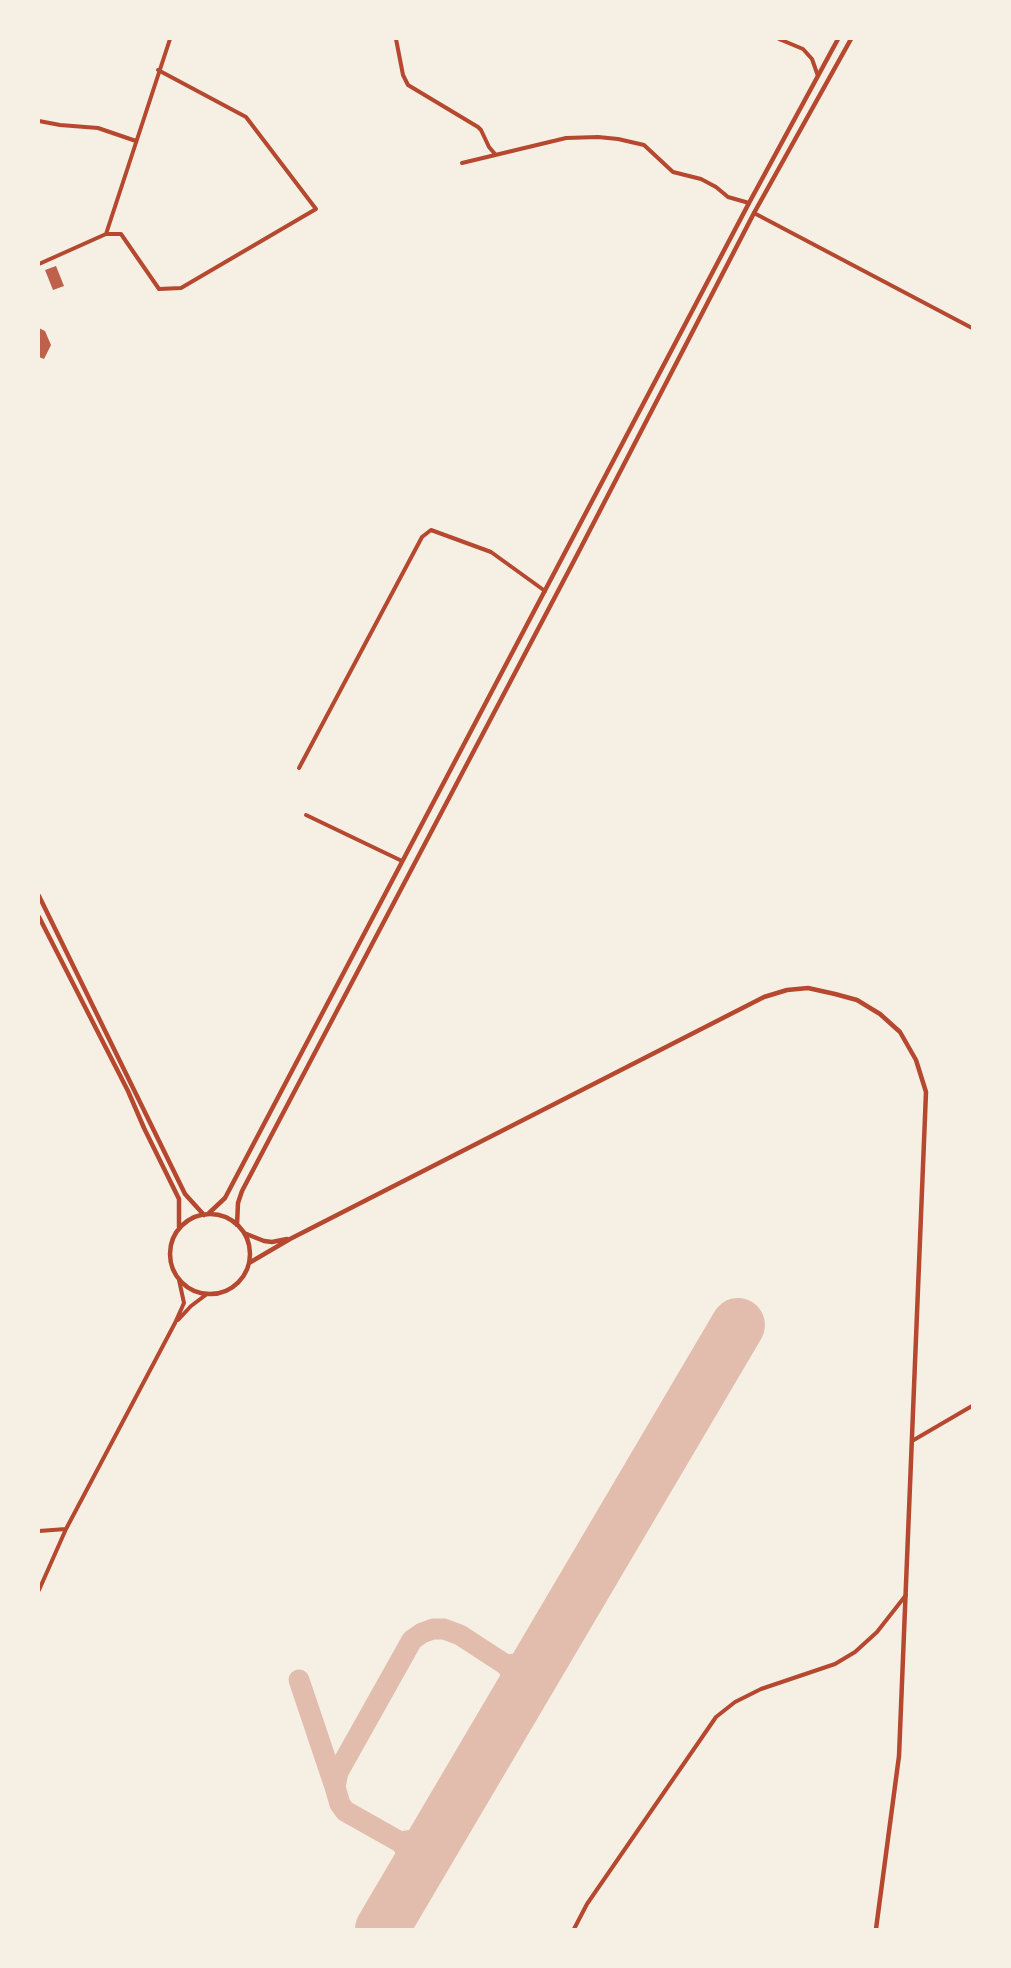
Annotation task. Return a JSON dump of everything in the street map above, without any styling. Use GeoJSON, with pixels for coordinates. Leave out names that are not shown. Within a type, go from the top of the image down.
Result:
{"type":"FeatureCollection","features":[{"type":"Feature","properties":{"kind":"street"},"geometry":{"type":"LineString","coordinates":[[106,234],[170,39]]}},
{"type":"Feature","properties":{"kind":"street"},"geometry":{"type":"LineString","coordinates":[[396,39],[403,75],[408,85],[478,127],[496,155]]}},
{"type":"Feature","properties":{"kind":"street"},"geometry":{"type":"LineString","coordinates":[[779,39],[803,49],[812,59],[818,76]]}},
{"type":"Feature","properties":{"kind":"street"},"geometry":{"type":"LineString","coordinates":[[39,896],[185,1194],[206,1214],[224,1217],[237,1225],[244,1233],[248,1242],[249,1263],[241,1279],[226,1291],[207,1294],[192,1290],[179,1280],[170,1260],[173,1237],[180,1227],[191,1219],[206,1214],[225,1198],[749,203],[838,39]]}},
{"type":"Feature","properties":{"kind":"street"},"geometry":{"type":"LineString","coordinates":[[237,1225],[238,1203],[242,1191],[754,213],[851,39]]}},
{"type":"Feature","properties":{"kind":"street"},"geometry":{"type":"LineString","coordinates":[[39,264],[106,234],[121,234],[159,289],[181,288],[316,209],[246,117],[158,70]]}},
{"type":"Feature","properties":{"kind":"street"},"geometry":{"type":"LineString","coordinates":[[39,121],[98,128],[136,141]]}},
{"type":"Feature","properties":{"kind":"street"},"geometry":{"type":"LineString","coordinates":[[462,163],[566,138],[618,139],[644,145],[673,172],[700,179],[716,187],[728,197],[749,203]]}},
{"type":"Feature","properties":{"kind":"street"},"geometry":{"type":"LineString","coordinates":[[754,213],[972,328]]}},
{"type":"Feature","properties":{"kind":"street"},"geometry":{"type":"LineString","coordinates":[[299,768],[422,537],[430,530],[490,552],[545,591]]}},
{"type":"Feature","properties":{"kind":"street"},"geometry":{"type":"LineString","coordinates":[[306,815],[402,861]]}},
{"type":"Feature","properties":{"kind":"street"},"geometry":{"type":"LineString","coordinates":[[39,917],[124,1082],[179,1198],[180,1227]]}},
{"type":"Feature","properties":{"kind":"street"},"geometry":{"type":"LineString","coordinates":[[249,1263],[290,1239],[764,997],[787,990],[808,988],[857,1000],[880,1014],[900,1032],[916,1060],[926,1092],[898,1756],[876,1929]]}},
{"type":"Feature","properties":{"kind":"street"},"geometry":{"type":"LineString","coordinates":[[244,1233],[264,1241],[290,1239]]}},
{"type":"Feature","properties":{"kind":"street"},"geometry":{"type":"LineString","coordinates":[[39,1590],[66,1529],[175,1323],[184,1302],[179,1280]]}},
{"type":"Feature","properties":{"kind":"street"},"geometry":{"type":"LineString","coordinates":[[175,1323],[191,1306],[207,1294]]}},
{"type":"Feature","properties":{"kind":"street"},"geometry":{"type":"LineString","coordinates":[[912,1441],[972,1406]]}},
{"type":"Feature","properties":{"kind":"street"},"geometry":{"type":"LineString","coordinates":[[39,1531],[66,1529]]}},
{"type":"Feature","properties":{"kind":"street"},"geometry":{"type":"LineString","coordinates":[[574,1929],[587,1904],[716,1717],[735,1702],[761,1689],[835,1664],[855,1652],[877,1632],[906,1595]]}},
{"type":"Feature","properties":{"kind":"building"},"geometry":{"type":"Polygon","coordinates":[[[56,266],[64,286],[53,290],[45,270],[56,266]]]}},
{"type":"Feature","properties":{"kind":"building"},"geometry":{"type":"Polygon","coordinates":[[[39,328],[45,331],[51,345],[44,359],[39,357],[39,328]]]}},
{"type":"Feature","properties":{"kind":"taxiway"},"geometry":{"type":"LineString","coordinates":[[413,1875],[405,1848],[400,1842],[345,1811],[340,1804],[335,1787],[338,1772],[412,1640],[433,1629],[444,1629],[460,1635],[506,1665],[526,1663],[544,1655]]}},
{"type":"Feature","properties":{"kind":"taxiway"},"geometry":{"type":"LineString","coordinates":[[506,1665],[513,1674],[516,1703]]}},
{"type":"Feature","properties":{"kind":"taxiway"},"geometry":{"type":"LineString","coordinates":[[299,1680],[335,1787]]}},
{"type":"Feature","properties":{"kind":"taxiway"},"geometry":{"type":"LineString","coordinates":[[400,1842],[421,1839],[442,1829]]}},
{"type":"Feature","properties":{"kind":"runway"},"geometry":{"type":"LineString","coordinates":[[382,1929],[738,1325]]}}]}
